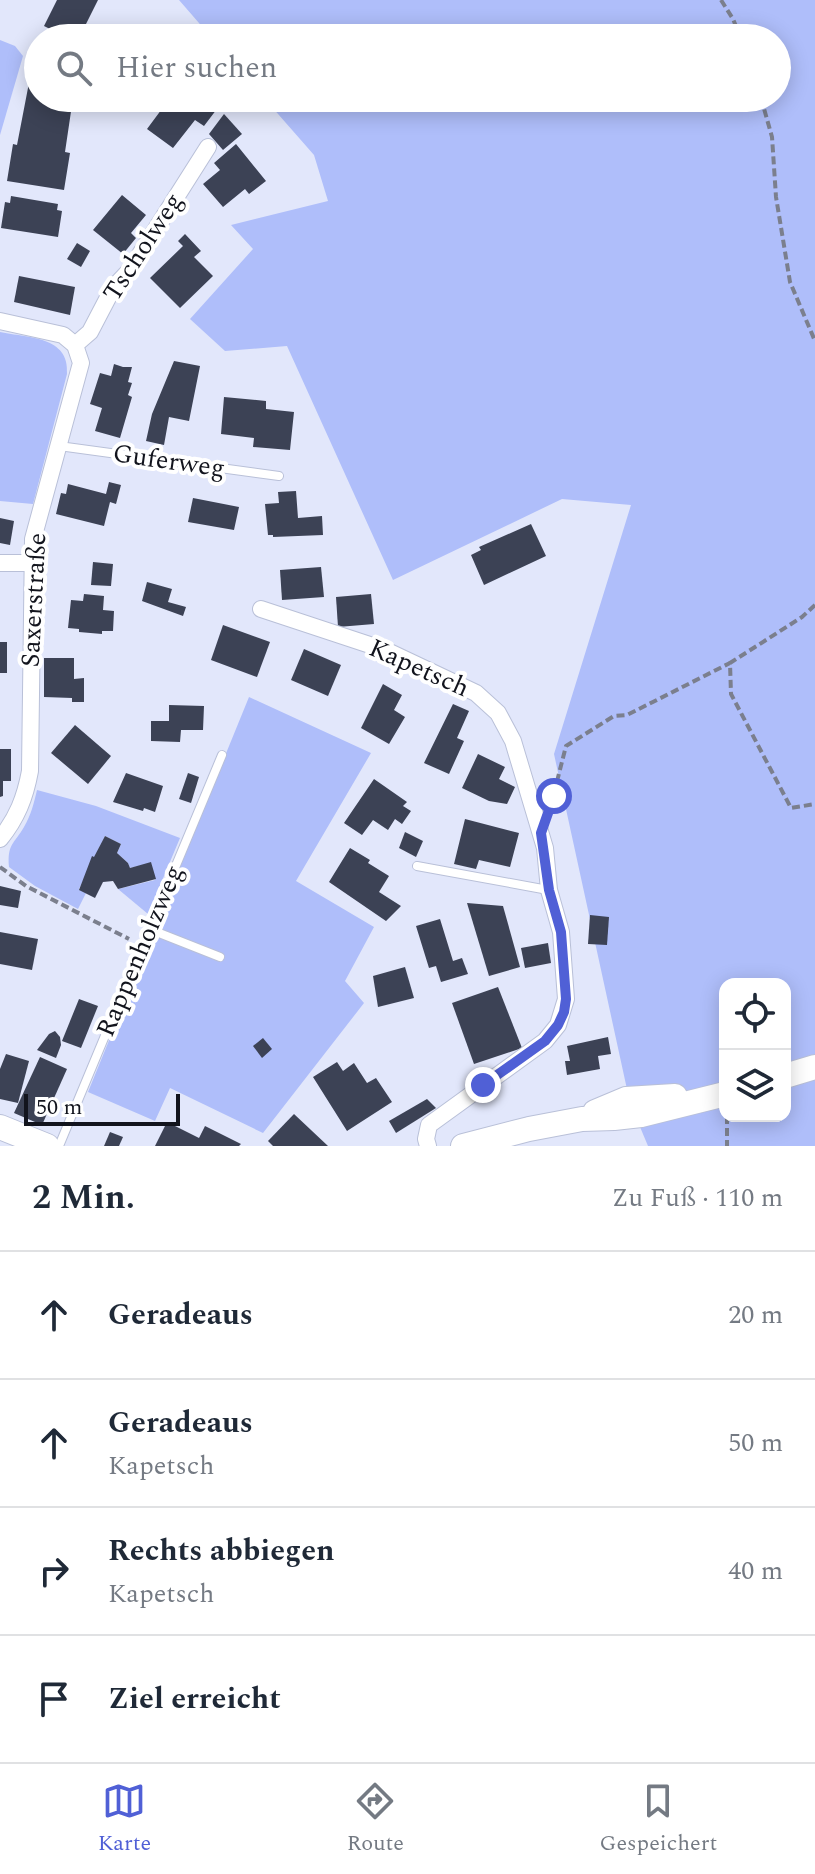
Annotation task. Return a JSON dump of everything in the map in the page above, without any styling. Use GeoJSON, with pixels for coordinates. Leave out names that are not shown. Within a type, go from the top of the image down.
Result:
{"type":"FeatureCollection","features":[{"type":"Feature","properties":{"kind":"main road"},"geometry":{"type":"LineString","coordinates":[[791,1074],[815,1067]]}},
{"type":"Feature","properties":{"kind":"main road"},"geometry":{"type":"LineString","coordinates":[[463,1146],[582,1119],[626,1099],[664,1095],[713,1096]]}},
{"type":"Feature","properties":{"kind":"main road"},"geometry":{"type":"LineString","coordinates":[[0,1127],[47,1146]]}},
{"type":"Feature","properties":{"kind":"street","name":"Tscholweg"},"geometry":{"type":"LineString","coordinates":[[75,345],[90,332],[113,288],[130,270],[208,147]]}},
{"type":"Feature","properties":{"kind":"street"},"geometry":{"type":"LineString","coordinates":[[0,321],[63,335],[75,345]]}},
{"type":"Feature","properties":{"kind":"street","name":"Saxerstraße"},"geometry":{"type":"LineString","coordinates":[[0,839],[14,822],[30,771],[35,531],[81,363],[75,345]]}},
{"type":"Feature","properties":{"kind":"street"},"geometry":{"type":"LineString","coordinates":[[0,563],[32,563]]}},
{"type":"Feature","properties":{"kind":"street","name":"Kapetsch"},"geometry":{"type":"LineString","coordinates":[[261,609],[385,650],[476,693],[498,713],[513,741],[545,848],[549,890],[561,932],[566,999],[558,1025],[545,1041],[429,1125],[428,1146]]}},
{"type":"Feature","properties":{"kind":"lane","name":"Guferweg"},"geometry":{"type":"LineString","coordinates":[[58,446],[279,476]]}},
{"type":"Feature","properties":{"kind":"lane","name":"Rappenholzweg"},"geometry":{"type":"LineString","coordinates":[[59,1146],[222,755]]}},
{"type":"Feature","properties":{"kind":"lane"},"geometry":{"type":"LineString","coordinates":[[417,866],[549,890]]}},
{"type":"Feature","properties":{"kind":"lane"},"geometry":{"type":"LineString","coordinates":[[149,929],[220,957]]}},
{"type":"Feature","properties":{"kind":"path"},"geometry":{"type":"LineString","coordinates":[[721,0],[734,24]]}},
{"type":"Feature","properties":{"kind":"path"},"geometry":{"type":"LineString","coordinates":[[765,112],[772,137],[776,197],[790,282],[815,341]]}},
{"type":"Feature","properties":{"kind":"path"},"geometry":{"type":"LineString","coordinates":[[550,808],[566,746],[614,716],[627,715],[730,663],[802,617],[815,605]]}},
{"type":"Feature","properties":{"kind":"path"},"geometry":{"type":"LineString","coordinates":[[730,663],[731,694],[791,808],[815,804]]}},
{"type":"Feature","properties":{"kind":"path"},"geometry":{"type":"LineString","coordinates":[[0,867],[26,886],[142,946]]}},
{"type":"Feature","properties":{"kind":"path"},"geometry":{"type":"LineString","coordinates":[[727,1122],[727,1146]]}},
{"type":"Feature","properties":{"kind":"shaded area"},"geometry":{"type":"Polygon","coordinates":[[[179,0],[815,0],[815,1146],[648,1146],[630,1103],[554,754],[631,505],[562,499],[393,580],[287,346],[225,351],[190,319],[253,249],[231,225],[328,201],[314,155],[276,112],[791,112],[791,24],[200,24],[179,0]]]}},
{"type":"Feature","properties":{"kind":"shaded area"},"geometry":{"type":"Polygon","coordinates":[[[0,40],[15,46],[23,56],[0,135],[0,40]]]}},
{"type":"Feature","properties":{"kind":"shaded area"},"geometry":{"type":"Polygon","coordinates":[[[0,332],[45,341],[62,352],[66,362],[67,374],[33,504],[0,501],[0,332]]]}},
{"type":"Feature","properties":{"kind":"shaded area"},"geometry":{"type":"Polygon","coordinates":[[[249,697],[371,753],[296,881],[374,927],[345,981],[364,1003],[263,1133],[170,1088],[155,1121],[88,1092],[249,697]]]}},
{"type":"Feature","properties":{"kind":"shaded area"},"geometry":{"type":"Polygon","coordinates":[[[37,790],[96,806],[180,838],[148,914],[118,889],[155,880],[151,863],[130,868],[117,853],[121,844],[105,836],[79,889],[86,893],[78,909],[35,886],[9,867],[10,849],[29,818],[37,790]]]}},
{"type":"Feature","properties":{"kind":"building"},"geometry":{"type":"Polygon","coordinates":[[[57,0],[98,0],[86,24],[45,24],[57,0]]]}},
{"type":"Feature","properties":{"kind":"building"},"geometry":{"type":"Polygon","coordinates":[[[24,109],[24,112],[71,112],[65,152],[70,153],[64,190],[7,181],[13,144],[17,145],[24,109]]]}},
{"type":"Feature","properties":{"kind":"building"},"geometry":{"type":"Polygon","coordinates":[[[160,112],[215,112],[204,126],[195,120],[173,148],[147,129],[160,112]]]}},
{"type":"Feature","properties":{"kind":"building"},"geometry":{"type":"Polygon","coordinates":[[[224,114],[242,134],[223,150],[209,134],[224,114]]]}},
{"type":"Feature","properties":{"kind":"building"},"geometry":{"type":"Polygon","coordinates":[[[236,144],[266,181],[249,194],[245,189],[223,207],[203,184],[220,170],[214,163],[236,144]]]}},
{"type":"Feature","properties":{"kind":"building"},"geometry":{"type":"Polygon","coordinates":[[[122,195],[146,215],[131,233],[136,238],[123,254],[93,230],[122,195]]]}},
{"type":"Feature","properties":{"kind":"building"},"geometry":{"type":"Polygon","coordinates":[[[11,196],[58,204],[57,210],[62,211],[58,237],[1,228],[5,202],[10,203],[11,196]]]}},
{"type":"Feature","properties":{"kind":"building"},"geometry":{"type":"Polygon","coordinates":[[[185,234],[201,251],[194,257],[213,276],[180,308],[150,278],[183,246],[178,241],[185,234]]]}},
{"type":"Feature","properties":{"kind":"building"},"geometry":{"type":"Polygon","coordinates":[[[77,243],[90,251],[81,267],[67,259],[77,243]]]}},
{"type":"Feature","properties":{"kind":"building"},"geometry":{"type":"Polygon","coordinates":[[[19,276],[75,287],[70,315],[14,302],[19,276]]]}},
{"type":"Feature","properties":{"kind":"building"},"geometry":{"type":"Polygon","coordinates":[[[174,361],[200,366],[189,421],[169,417],[164,445],[146,441],[152,414],[174,361]]]}},
{"type":"Feature","properties":{"kind":"building"},"geometry":{"type":"Polygon","coordinates":[[[114,364],[132,367],[128,395],[132,397],[120,438],[95,431],[102,408],[90,404],[100,373],[111,376],[114,364]]]}},
{"type":"Feature","properties":{"kind":"building"},"geometry":{"type":"Polygon","coordinates":[[[224,397],[266,401],[266,409],[294,412],[290,450],[253,447],[254,438],[221,434],[224,397]]]}},
{"type":"Feature","properties":{"kind":"building"},"geometry":{"type":"Polygon","coordinates":[[[109,482],[121,485],[116,504],[110,502],[104,526],[56,514],[61,493],[66,494],[68,484],[106,494],[109,482]]]}},
{"type":"Feature","properties":{"kind":"building"},"geometry":{"type":"Polygon","coordinates":[[[296,491],[298,518],[322,516],[323,535],[268,535],[265,504],[279,503],[278,492],[296,491]]]}},
{"type":"Feature","properties":{"kind":"building"},"geometry":{"type":"Polygon","coordinates":[[[193,498],[239,507],[234,530],[188,522],[193,498]]]}},
{"type":"Feature","properties":{"kind":"building"},"geometry":{"type":"Polygon","coordinates":[[[0,518],[14,521],[10,545],[0,543],[0,518]]]}},
{"type":"Feature","properties":{"kind":"building"},"geometry":{"type":"Polygon","coordinates":[[[531,524],[546,556],[484,585],[471,555],[481,550],[479,547],[531,524]]]}},
{"type":"Feature","properties":{"kind":"building"},"geometry":{"type":"Polygon","coordinates":[[[93,562],[113,564],[111,586],[91,585],[93,562]]]}},
{"type":"Feature","properties":{"kind":"building"},"geometry":{"type":"Polygon","coordinates":[[[321,567],[324,597],[282,600],[280,570],[321,567]]]}},
{"type":"Feature","properties":{"kind":"building"},"geometry":{"type":"Polygon","coordinates":[[[147,582],[172,589],[168,602],[186,607],[183,616],[142,601],[147,582]]]}},
{"type":"Feature","properties":{"kind":"building"},"geometry":{"type":"Polygon","coordinates":[[[84,594],[104,596],[103,610],[114,611],[113,631],[102,631],[102,634],[68,628],[71,600],[83,601],[84,594]]]}},
{"type":"Feature","properties":{"kind":"building"},"geometry":{"type":"Polygon","coordinates":[[[371,594],[374,624],[338,627],[336,597],[371,594]]]}},
{"type":"Feature","properties":{"kind":"building"},"geometry":{"type":"Polygon","coordinates":[[[223,625],[270,642],[257,677],[211,660],[223,625]]]}},
{"type":"Feature","properties":{"kind":"building"},"geometry":{"type":"Polygon","coordinates":[[[0,642],[7,642],[7,673],[0,673],[0,642]]]}},
{"type":"Feature","properties":{"kind":"building"},"geometry":{"type":"Polygon","coordinates":[[[304,649],[341,665],[328,696],[291,680],[304,649]]]}},
{"type":"Feature","properties":{"kind":"building"},"geometry":{"type":"Polygon","coordinates":[[[44,658],[74,658],[74,679],[84,678],[84,702],[72,702],[72,698],[44,697],[44,658]]]}},
{"type":"Feature","properties":{"kind":"building"},"geometry":{"type":"Polygon","coordinates":[[[383,684],[402,695],[394,710],[405,717],[389,744],[361,728],[383,684]]]}},
{"type":"Feature","properties":{"kind":"building"},"geometry":{"type":"Polygon","coordinates":[[[453,704],[469,711],[457,738],[464,741],[449,774],[424,763],[453,704]]]}},
{"type":"Feature","properties":{"kind":"building"},"geometry":{"type":"Polygon","coordinates":[[[169,705],[204,706],[203,730],[181,730],[180,742],[151,741],[151,721],[169,721],[169,705]]]}},
{"type":"Feature","properties":{"kind":"building"},"geometry":{"type":"Polygon","coordinates":[[[75,725],[111,756],[88,784],[51,753],[75,725]]]}},
{"type":"Feature","properties":{"kind":"building"},"geometry":{"type":"Polygon","coordinates":[[[0,749],[11,749],[11,781],[3,781],[3,796],[0,797],[0,749]]]}},
{"type":"Feature","properties":{"kind":"building"},"geometry":{"type":"Polygon","coordinates":[[[478,754],[505,767],[499,779],[515,787],[507,804],[489,801],[462,788],[478,754]]]}},
{"type":"Feature","properties":{"kind":"building"},"geometry":{"type":"Polygon","coordinates":[[[126,773],[163,786],[155,812],[113,802],[126,773]]]}},
{"type":"Feature","properties":{"kind":"building"},"geometry":{"type":"Polygon","coordinates":[[[188,773],[199,777],[191,803],[179,799],[188,773]]]}},
{"type":"Feature","properties":{"kind":"building"},"geometry":{"type":"Polygon","coordinates":[[[374,779],[407,802],[403,806],[411,811],[402,824],[395,819],[388,830],[373,820],[362,835],[344,823],[374,779]]]}},
{"type":"Feature","properties":{"kind":"building"},"geometry":{"type":"Polygon","coordinates":[[[465,819],[519,833],[510,867],[479,860],[476,869],[454,864],[465,819]]]}},
{"type":"Feature","properties":{"kind":"building"},"geometry":{"type":"Polygon","coordinates":[[[405,832],[423,841],[416,857],[399,848],[405,832]]]}},
{"type":"Feature","properties":{"kind":"building"},"geometry":{"type":"Polygon","coordinates":[[[105,836],[121,844],[117,853],[130,868],[151,862],[156,879],[118,889],[113,881],[103,882],[95,898],[79,890],[92,856],[105,836]]]}},
{"type":"Feature","properties":{"kind":"building"},"geometry":{"type":"Polygon","coordinates":[[[350,848],[389,876],[379,892],[401,906],[386,921],[329,882],[350,848]]]}},
{"type":"Feature","properties":{"kind":"building"},"geometry":{"type":"Polygon","coordinates":[[[0,886],[21,891],[18,908],[0,905],[0,886]]]}},
{"type":"Feature","properties":{"kind":"building"},"geometry":{"type":"Polygon","coordinates":[[[467,903],[503,906],[520,967],[489,976],[467,903]]]}},
{"type":"Feature","properties":{"kind":"building"},"geometry":{"type":"Polygon","coordinates":[[[590,915],[609,917],[607,945],[588,944],[590,915]]]}},
{"type":"Feature","properties":{"kind":"building"},"geometry":{"type":"Polygon","coordinates":[[[440,919],[453,961],[462,958],[468,974],[441,982],[436,966],[429,968],[416,926],[440,919]]]}},
{"type":"Feature","properties":{"kind":"building"},"geometry":{"type":"Polygon","coordinates":[[[0,932],[38,939],[32,970],[0,964],[0,932]]]}},
{"type":"Feature","properties":{"kind":"building"},"geometry":{"type":"Polygon","coordinates":[[[548,943],[551,963],[525,968],[521,948],[548,943]]]}},
{"type":"Feature","properties":{"kind":"building"},"geometry":{"type":"Polygon","coordinates":[[[405,967],[414,998],[378,1007],[373,976],[405,967]]]}},
{"type":"Feature","properties":{"kind":"building"},"geometry":{"type":"Polygon","coordinates":[[[498,987],[522,1048],[474,1064],[452,1003],[498,987]]]}},
{"type":"Feature","properties":{"kind":"building"},"geometry":{"type":"Polygon","coordinates":[[[79,999],[98,1006],[81,1048],[62,1041],[79,999]]]}},
{"type":"Feature","properties":{"kind":"building"},"geometry":{"type":"Polygon","coordinates":[[[55,1031],[61,1045],[56,1058],[37,1050],[55,1031]]]}},
{"type":"Feature","properties":{"kind":"building"},"geometry":{"type":"Polygon","coordinates":[[[608,1037],[611,1054],[598,1056],[600,1069],[567,1075],[565,1061],[570,1061],[567,1046],[608,1037]]]}},
{"type":"Feature","properties":{"kind":"building"},"geometry":{"type":"Polygon","coordinates":[[[263,1038],[272,1049],[262,1058],[253,1046],[263,1038]]]}},
{"type":"Feature","properties":{"kind":"building"},"geometry":{"type":"Polygon","coordinates":[[[6,1054],[29,1061],[18,1103],[0,1099],[0,1069],[6,1054]]]}},
{"type":"Feature","properties":{"kind":"building"},"geometry":{"type":"Polygon","coordinates":[[[40,1057],[67,1069],[42,1125],[14,1113],[40,1057]]]}},
{"type":"Feature","properties":{"kind":"building"},"geometry":{"type":"Polygon","coordinates":[[[337,1062],[343,1071],[354,1063],[367,1083],[376,1078],[392,1102],[347,1131],[313,1077],[337,1062]]]}},
{"type":"Feature","properties":{"kind":"building"},"geometry":{"type":"Polygon","coordinates":[[[427,1099],[436,1108],[396,1133],[389,1121],[427,1099]]]}},
{"type":"Feature","properties":{"kind":"building"},"geometry":{"type":"Polygon","coordinates":[[[294,1114],[328,1146],[273,1146],[268,1141],[294,1114]]]}},
{"type":"Feature","properties":{"kind":"building"},"geometry":{"type":"Polygon","coordinates":[[[167,1122],[199,1138],[205,1126],[241,1144],[155,1146],[167,1122]]]}},
{"type":"Feature","properties":{"kind":"building"},"geometry":{"type":"Polygon","coordinates":[[[110,1132],[123,1137],[119,1146],[104,1146],[110,1132]]]}},
{"type":"Feature","properties":{"kind":"route"},"geometry":{"type":"LineString","coordinates":[[483,1085],[545,1041],[564,1012],[566,999],[561,932],[549,890],[541,833],[554,796]]}}]}
